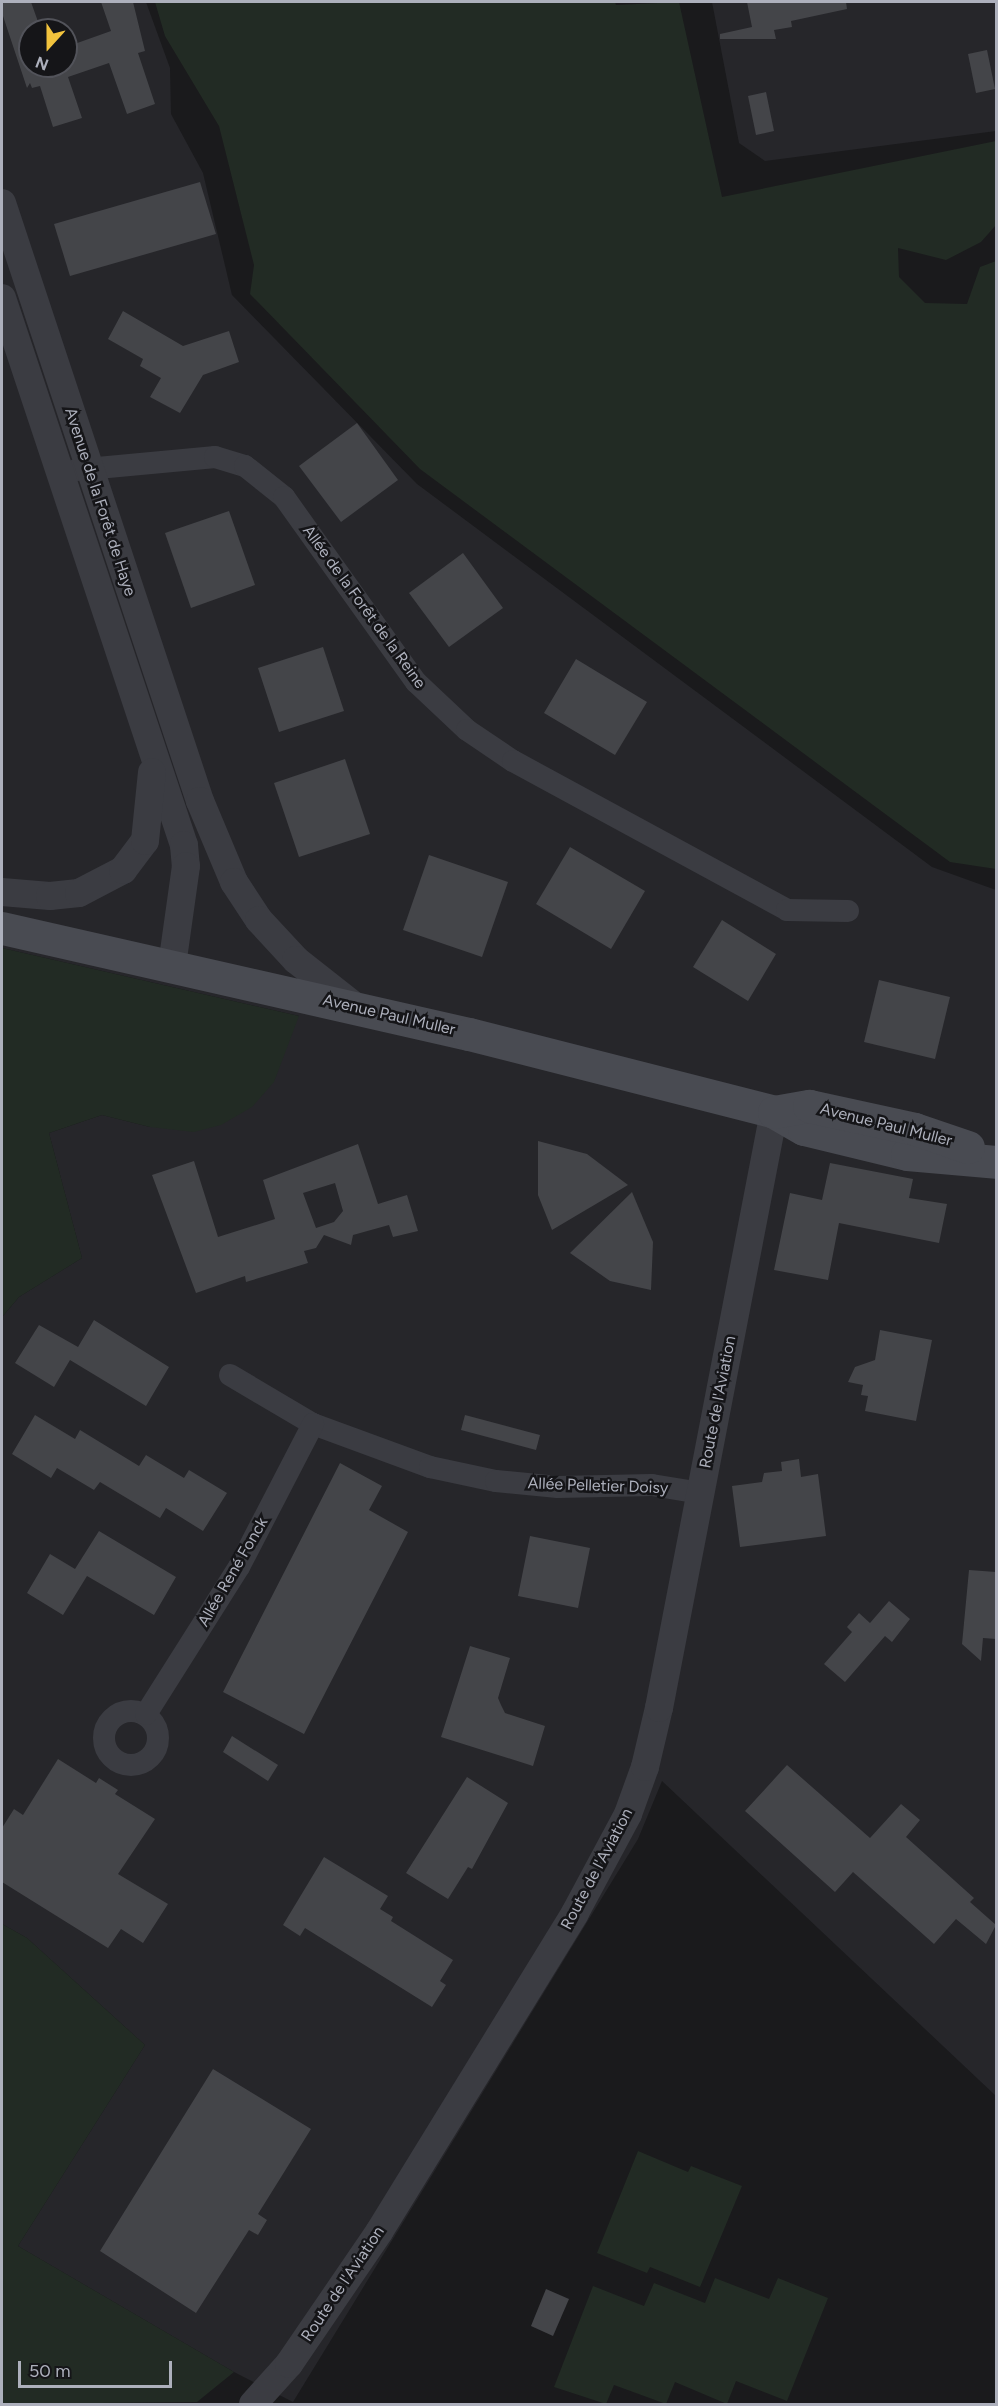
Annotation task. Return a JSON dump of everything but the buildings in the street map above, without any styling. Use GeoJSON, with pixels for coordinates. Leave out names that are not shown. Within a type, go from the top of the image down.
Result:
{"type":"FeatureCollection","features":[{"type":"Feature","properties":{"kind":"main road","name":"Avenue Paul Muller"},"geometry":{"type":"LineString","coordinates":[[2,928],[172,964],[357,1008],[774,1112],[804,1130],[907,1154],[996,1162]]}},
{"type":"Feature","properties":{"kind":"main road","name":"Avenue Paul Muller"},"geometry":{"type":"LineString","coordinates":[[774,1112],[809,1106],[915,1129],[996,1156]]}},
{"type":"Feature","properties":{"kind":"street","name":"Avenue de la Forêt de Haye"},"geometry":{"type":"LineString","coordinates":[[2,203],[200,801],[234,882],[259,920],[296,960],[357,1008]]}},
{"type":"Feature","properties":{"kind":"street","name":"Avenue de la Forêt de Haye"},"geometry":{"type":"LineString","coordinates":[[2,298],[152,758],[184,845],[186,866],[172,964]]}},
{"type":"Feature","properties":{"kind":"street","name":"Allée de la Forêt de la Reine"},"geometry":{"type":"LineString","coordinates":[[60,475],[88,466],[215,457],[245,466],[284,497],[416,682],[467,730],[523,767],[787,910],[848,911]]}},
{"type":"Feature","properties":{"kind":"street","name":"Avenue de la Forêt de Haye"},"geometry":{"type":"LineString","coordinates":[[2,892],[50,896],[80,893],[123,870],[145,841],[151,814],[152,758]]}},
{"type":"Feature","properties":{"kind":"street","name":"Avenue de la Forêt de Haye"},"geometry":{"type":"LineString","coordinates":[[172,964],[192,936],[203,891],[206,866],[200,801]]}},
{"type":"Feature","properties":{"kind":"street","name":"Route de l'Aviation"},"geometry":{"type":"LineString","coordinates":[[253,2404],[289,2364],[379,2232],[575,1913],[621,1830],[652,1742],[774,1112]]}},
{"type":"Feature","properties":{"kind":"street","name":"Allée Pelletier Doisy"},"geometry":{"type":"LineString","coordinates":[[230,1376],[313,1424],[402,1459],[496,1481],[558,1486],[652,1485],[701,1493]]}},
{"type":"Feature","properties":{"kind":"street","name":"Allée René Fonck"},"geometry":{"type":"LineString","coordinates":[[146,1714],[239,1567],[313,1424]]}},
{"type":"Feature","properties":{"kind":"shaded area"},"geometry":{"type":"Polygon","coordinates":[[[2,2],[146,2],[170,68],[171,114],[203,173],[232,295],[417,484],[932,867],[996,890],[996,2096],[662,1781],[638,1839],[293,2402],[234,2372],[18,2246],[145,2045],[27,1938],[2,1924],[2,1317],[19,1297],[82,1258],[49,1133],[102,1115],[150,1127],[299,1016],[2,948],[2,2]]]}},
{"type":"Feature","properties":{"kind":"shaded area"},"geometry":{"type":"Polygon","coordinates":[[[155,2],[615,2],[616,5],[679,2],[722,197],[996,141],[996,225],[981,242],[946,260],[898,248],[899,277],[925,303],[967,304],[980,267],[996,261],[996,869],[950,862],[420,469],[250,294],[254,265],[219,126],[165,36],[155,2]]]}},
{"type":"Feature","properties":{"kind":"shaded area"},"geometry":{"type":"Polygon","coordinates":[[[712,2],[996,2],[996,131],[765,161],[739,143],[712,2]]]}},
{"type":"Feature","properties":{"kind":"shaded area"},"geometry":{"type":"Polygon","coordinates":[[[2,948],[299,1016],[274,1082],[252,1107],[221,1125],[194,1132],[150,1127],[102,1115],[49,1133],[82,1258],[19,1297],[2,1317],[2,948]]]}},
{"type":"Feature","properties":{"kind":"shaded area"},"geometry":{"type":"Polygon","coordinates":[[[2,1924],[27,1938],[145,2045],[18,2246],[234,2372],[197,2402],[2,2404],[2,1924]]]}},
{"type":"Feature","properties":{"kind":"shaded area"},"geometry":{"type":"Polygon","coordinates":[[[638,2151],[688,2172],[691,2166],[742,2186],[700,2287],[650,2267],[647,2273],[597,2253],[638,2151]]]}},
{"type":"Feature","properties":{"kind":"shaded area"},"geometry":{"type":"Polygon","coordinates":[[[715,2278],[769,2299],[778,2278],[828,2298],[787,2401],[736,2381],[727,2404],[675,2382],[666,2404],[614,2385],[606,2404],[554,2387],[593,2286],[644,2306],[654,2283],[705,2303],[715,2278]]]}}]}
